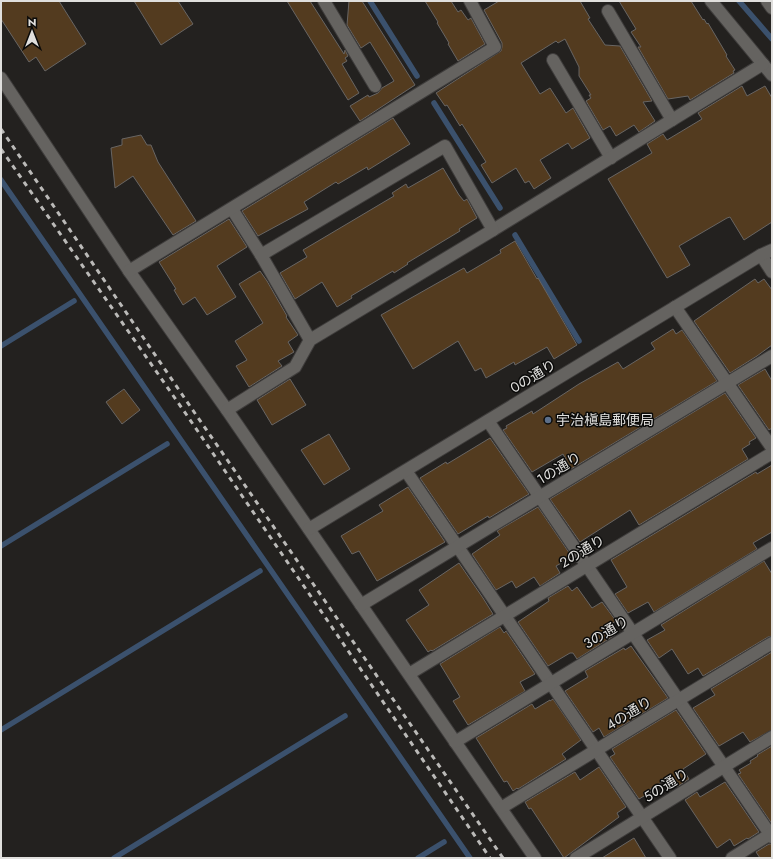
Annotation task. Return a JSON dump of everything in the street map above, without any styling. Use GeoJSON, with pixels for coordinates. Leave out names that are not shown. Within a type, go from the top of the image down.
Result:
{"type":"FeatureCollection","features":[{"type":"Feature","properties":{"kind":"street"},"geometry":{"type":"LineString","coordinates":[[324,1],[375,86]]}},
{"type":"Feature","properties":{"kind":"street"},"geometry":{"type":"LineString","coordinates":[[711,1],[772,74]]}},
{"type":"Feature","properties":{"kind":"street"},"geometry":{"type":"LineString","coordinates":[[767,1],[772,8]]}},
{"type":"Feature","properties":{"kind":"street"},"geometry":{"type":"LineString","coordinates":[[129,271],[495,47],[474,2]]}},
{"type":"Feature","properties":{"kind":"street"},"geometry":{"type":"LineString","coordinates":[[608,11],[672,120]]}},
{"type":"Feature","properties":{"kind":"street"},"geometry":{"type":"LineString","coordinates":[[552,60],[610,158]]}},
{"type":"Feature","properties":{"kind":"street"},"geometry":{"type":"LineString","coordinates":[[227,410],[295,367],[310,340],[493,230],[763,64]]}},
{"type":"Feature","properties":{"kind":"street"},"geometry":{"type":"LineString","coordinates":[[1,78],[129,271],[227,410],[535,858]]}},
{"type":"Feature","properties":{"kind":"street"},"geometry":{"type":"LineString","coordinates":[[261,255],[445,146],[493,230]]}},
{"type":"Feature","properties":{"kind":"street"},"geometry":{"type":"LineString","coordinates":[[232,209],[261,255],[310,340]]}},
{"type":"Feature","properties":{"kind":"street","name":"0の通り"},"geometry":{"type":"LineString","coordinates":[[309,530],[761,255],[772,250]]}},
{"type":"Feature","properties":{"kind":"street"},"geometry":{"type":"LineString","coordinates":[[761,255],[772,272]]}},
{"type":"Feature","properties":{"kind":"street"},"geometry":{"type":"LineString","coordinates":[[676,307],[772,448]]}},
{"type":"Feature","properties":{"kind":"street","name":"1の通り"},"geometry":{"type":"LineString","coordinates":[[361,605],[772,356]]}},
{"type":"Feature","properties":{"kind":"street"},"geometry":{"type":"LineString","coordinates":[[488,421],[772,835],[732,858]]}},
{"type":"Feature","properties":{"kind":"street","name":"2の通り"},"geometry":{"type":"LineString","coordinates":[[408,674],[772,453]]}},
{"type":"Feature","properties":{"kind":"street"},"geometry":{"type":"LineString","coordinates":[[406,471],[670,858]]}},
{"type":"Feature","properties":{"kind":"street","name":"3の通り"},"geometry":{"type":"LineString","coordinates":[[455,742],[772,548]]}},
{"type":"Feature","properties":{"kind":"street","name":"4の通り"},"geometry":{"type":"LineString","coordinates":[[501,808],[772,644]]}},
{"type":"Feature","properties":{"kind":"street","name":"5の通り"},"geometry":{"type":"LineString","coordinates":[[576,858],[772,737]]}},
{"type":"Feature","properties":{"kind":"building"},"geometry":{"type":"Polygon","coordinates":[[[1,1],[59,1],[86,44],[45,71],[36,57],[29,62],[1,19],[1,1]]]}},
{"type":"Feature","properties":{"kind":"building"},"geometry":{"type":"Polygon","coordinates":[[[134,1],[178,1],[193,24],[161,45],[134,1]]]}},
{"type":"Feature","properties":{"kind":"building"},"geometry":{"type":"Polygon","coordinates":[[[287,1],[310,1],[344,54],[345,50],[348,56],[345,58],[347,61],[342,64],[359,93],[348,100],[287,1]]]}},
{"type":"Feature","properties":{"kind":"building"},"geometry":{"type":"Polygon","coordinates":[[[349,1],[362,1],[415,85],[360,121],[350,106],[368,95],[369,97],[378,93],[382,88],[394,81],[370,42],[361,48],[347,25],[349,1]]]}},
{"type":"Feature","properties":{"kind":"building"},"geometry":{"type":"Polygon","coordinates":[[[425,1],[451,1],[458,12],[461,10],[468,20],[471,18],[485,44],[458,61],[437,23],[438,22],[425,1]]]}},
{"type":"Feature","properties":{"kind":"building"},"geometry":{"type":"Polygon","coordinates":[[[499,1],[580,1],[590,18],[588,19],[605,45],[620,46],[652,101],[643,102],[655,121],[639,132],[634,125],[616,136],[610,126],[603,130],[586,101],[591,98],[589,95],[591,95],[579,76],[579,67],[565,39],[558,43],[556,41],[521,63],[540,94],[550,88],[566,113],[573,108],[590,138],[572,149],[568,143],[540,160],[551,178],[534,189],[529,181],[525,183],[516,168],[492,183],[481,165],[486,162],[462,124],[460,126],[447,105],[445,106],[436,93],[501,51],[502,43],[484,10],[499,1]]]}},
{"type":"Feature","properties":{"kind":"building"},"geometry":{"type":"Polygon","coordinates":[[[619,1],[691,1],[703,20],[704,19],[707,24],[708,23],[735,70],[733,71],[734,73],[690,100],[688,96],[668,99],[638,47],[641,47],[631,32],[636,29],[619,1]]]}},
{"type":"Feature","properties":{"kind":"building"},"geometry":{"type":"Polygon","coordinates":[[[742,86],[747,96],[765,86],[772,98],[772,222],[744,240],[730,217],[727,218],[679,246],[690,265],[667,278],[608,179],[652,153],[647,144],[663,134],[667,140],[702,119],[698,113],[742,86]]]}},
{"type":"Feature","properties":{"kind":"building"},"geometry":{"type":"Polygon","coordinates":[[[393,118],[410,144],[368,170],[367,167],[338,184],[336,182],[304,202],[308,209],[258,236],[242,211],[393,118]]]}},
{"type":"Feature","properties":{"kind":"building"},"geometry":{"type":"Polygon","coordinates":[[[141,135],[147,145],[151,145],[158,162],[196,221],[173,235],[133,176],[115,188],[111,148],[122,145],[122,139],[141,135]]]}},
{"type":"Feature","properties":{"kind":"building"},"geometry":{"type":"Polygon","coordinates":[[[443,168],[459,195],[464,201],[467,199],[477,218],[459,229],[460,231],[407,263],[408,264],[394,273],[393,271],[351,296],[352,298],[337,307],[322,282],[295,299],[280,273],[307,257],[303,250],[394,196],[392,193],[406,184],[408,188],[443,168]]]}},
{"type":"Feature","properties":{"kind":"building"},"geometry":{"type":"Polygon","coordinates":[[[229,219],[247,247],[217,266],[236,297],[207,315],[195,297],[183,305],[174,290],[176,289],[159,262],[229,219]]]}},
{"type":"Feature","properties":{"kind":"building"},"geometry":{"type":"Polygon","coordinates":[[[515,241],[577,345],[554,359],[547,347],[515,365],[514,362],[486,378],[481,368],[475,371],[458,341],[413,369],[381,315],[464,268],[467,273],[501,253],[500,250],[515,241]]]}},
{"type":"Feature","properties":{"kind":"building"},"geometry":{"type":"Polygon","coordinates":[[[260,271],[298,335],[288,342],[294,352],[278,361],[282,366],[249,387],[236,366],[247,360],[235,341],[263,323],[239,284],[260,271]]]}},
{"type":"Feature","properties":{"kind":"building"},"geometry":{"type":"Polygon","coordinates":[[[755,279],[758,283],[764,279],[772,290],[772,345],[730,373],[694,321],[755,279]]]}},
{"type":"Feature","properties":{"kind":"building"},"geometry":{"type":"Polygon","coordinates":[[[673,329],[676,334],[682,330],[717,381],[571,469],[563,454],[532,472],[503,430],[507,428],[506,426],[532,411],[533,414],[579,384],[618,362],[623,369],[655,349],[651,343],[673,329]]]}},
{"type":"Feature","properties":{"kind":"building"},"geometry":{"type":"Polygon","coordinates":[[[765,369],[772,381],[772,428],[769,430],[738,385],[765,369]]]}},
{"type":"Feature","properties":{"kind":"building"},"geometry":{"type":"Polygon","coordinates":[[[290,379],[306,405],[272,425],[257,400],[290,379]]]}},
{"type":"Feature","properties":{"kind":"building"},"geometry":{"type":"Polygon","coordinates":[[[124,389],[140,410],[122,424],[106,402],[124,389]]]}},
{"type":"Feature","properties":{"kind":"building"},"geometry":{"type":"Polygon","coordinates":[[[725,393],[756,438],[742,449],[748,459],[639,525],[630,510],[580,542],[550,499],[725,393]]]}},
{"type":"Feature","properties":{"kind":"building"},"geometry":{"type":"Polygon","coordinates":[[[329,434],[350,469],[324,485],[301,450],[329,434]]]}},
{"type":"Feature","properties":{"kind":"building"},"geometry":{"type":"Polygon","coordinates":[[[490,438],[529,494],[489,518],[488,516],[458,534],[420,478],[446,462],[447,464],[490,438]]]}},
{"type":"Feature","properties":{"kind":"building"},"geometry":{"type":"Polygon","coordinates":[[[772,465],[772,532],[753,543],[757,549],[654,612],[648,602],[628,613],[615,594],[627,587],[611,560],[756,472],[757,474],[772,465]]]}},
{"type":"Feature","properties":{"kind":"building"},"geometry":{"type":"Polygon","coordinates":[[[408,487],[445,542],[377,581],[359,551],[352,554],[341,536],[383,511],[379,505],[408,487]]]}},
{"type":"Feature","properties":{"kind":"building"},"geometry":{"type":"Polygon","coordinates":[[[538,507],[572,557],[556,566],[560,573],[540,586],[534,577],[516,588],[512,581],[496,590],[472,554],[500,535],[497,531],[538,507]]]}},
{"type":"Feature","properties":{"kind":"building"},"geometry":{"type":"Polygon","coordinates":[[[764,561],[772,574],[772,636],[703,676],[698,668],[688,674],[672,649],[659,658],[647,640],[665,630],[661,625],[764,561]]]}},
{"type":"Feature","properties":{"kind":"building"},"geometry":{"type":"Polygon","coordinates":[[[459,563],[493,614],[428,652],[406,620],[429,605],[419,590],[459,563]]]}},
{"type":"Feature","properties":{"kind":"building"},"geometry":{"type":"Polygon","coordinates":[[[568,586],[572,591],[577,587],[592,608],[602,602],[616,621],[609,625],[615,635],[577,659],[573,653],[570,653],[548,666],[518,622],[549,601],[548,598],[568,586]]]}},
{"type":"Feature","properties":{"kind":"building"},"geometry":{"type":"Polygon","coordinates":[[[500,627],[504,633],[506,631],[535,674],[520,682],[525,691],[468,725],[453,701],[460,697],[440,664],[500,627]]]}},
{"type":"Feature","properties":{"kind":"building"},"geometry":{"type":"Polygon","coordinates":[[[631,646],[668,698],[604,737],[599,728],[593,732],[565,691],[588,677],[585,671],[624,648],[625,650],[631,646]]]}},
{"type":"Feature","properties":{"kind":"building"},"geometry":{"type":"Polygon","coordinates":[[[772,652],[772,730],[750,742],[743,732],[719,746],[693,708],[715,695],[711,689],[772,652]]]}},
{"type":"Feature","properties":{"kind":"building"},"geometry":{"type":"Polygon","coordinates":[[[553,699],[581,740],[562,754],[566,759],[513,791],[507,781],[504,782],[476,738],[532,704],[535,709],[553,699]]]}},
{"type":"Feature","properties":{"kind":"building"},"geometry":{"type":"Polygon","coordinates":[[[676,710],[706,754],[683,769],[689,779],[677,787],[670,777],[649,790],[651,792],[639,799],[610,757],[615,754],[612,749],[676,710]]]}},
{"type":"Feature","properties":{"kind":"building"},"geometry":{"type":"Polygon","coordinates":[[[772,746],[772,824],[738,774],[741,773],[739,770],[751,763],[750,761],[758,756],[757,755],[772,746]]]}},
{"type":"Feature","properties":{"kind":"building"},"geometry":{"type":"Polygon","coordinates":[[[599,767],[626,807],[617,813],[619,817],[564,858],[531,808],[529,809],[525,802],[575,772],[580,780],[599,767]]]}},
{"type":"Feature","properties":{"kind":"building"},"geometry":{"type":"Polygon","coordinates":[[[725,782],[759,832],[734,846],[730,839],[717,848],[685,800],[697,792],[700,797],[725,782]]]}},
{"type":"Feature","properties":{"kind":"building"},"geometry":{"type":"Polygon","coordinates":[[[634,838],[646,858],[602,858],[634,838]]]}},
{"type":"Feature","properties":{"kind":"building"},"geometry":{"type":"Polygon","coordinates":[[[769,844],[772,844],[772,858],[760,858],[756,852],[769,844]]]}},
{"type":"Feature","properties":{"kind":"waterway"},"geometry":{"type":"LineString","coordinates":[[370,1],[417,76]]}},
{"type":"Feature","properties":{"kind":"waterway"},"geometry":{"type":"LineString","coordinates":[[739,1],[772,39]]}},
{"type":"Feature","properties":{"kind":"waterway"},"geometry":{"type":"LineString","coordinates":[[434,103],[500,208]]}},
{"type":"Feature","properties":{"kind":"waterway"},"geometry":{"type":"LineString","coordinates":[[1,180],[470,858]]}},
{"type":"Feature","properties":{"kind":"waterway"},"geometry":{"type":"LineString","coordinates":[[515,235],[579,341]]}},
{"type":"Feature","properties":{"kind":"waterway"},"geometry":{"type":"LineString","coordinates":[[1,346],[74,301]]}},
{"type":"Feature","properties":{"kind":"waterway"},"geometry":{"type":"LineString","coordinates":[[1,546],[167,444]]}},
{"type":"Feature","properties":{"kind":"waterway"},"geometry":{"type":"LineString","coordinates":[[1,730],[260,571]]}},
{"type":"Feature","properties":{"kind":"waterway"},"geometry":{"type":"LineString","coordinates":[[114,858],[345,716]]}},
{"type":"Feature","properties":{"kind":"waterway"},"geometry":{"type":"LineString","coordinates":[[418,858],[444,842]]}},
{"type":"Feature","properties":{"kind":"railway"},"geometry":{"type":"LineString","coordinates":[[1,129],[192,409],[503,858]]}},
{"type":"Feature","properties":{"kind":"railway"},"geometry":{"type":"LineString","coordinates":[[1,149],[186,414],[490,858]]}},
{"type":"Feature","properties":{"kind":"place","name":"宇治槇島郵便局"},"geometry":{"type":"Point","coordinates":[548,420]}}]}
